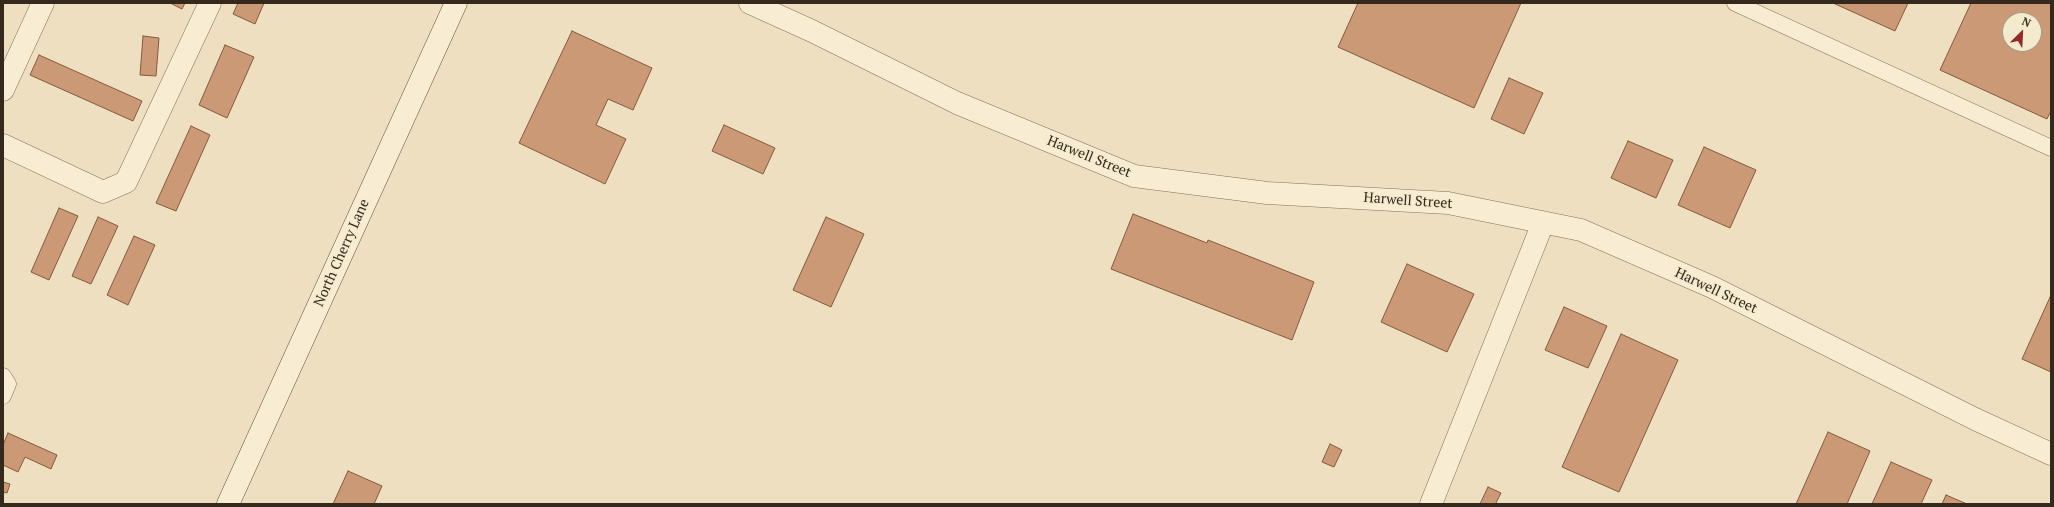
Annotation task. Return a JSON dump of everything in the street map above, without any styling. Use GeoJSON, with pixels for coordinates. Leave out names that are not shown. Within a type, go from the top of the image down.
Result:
{"type":"FeatureCollection","features":[{"type":"Feature","properties":{"kind":"street"},"geometry":{"type":"LineString","coordinates":[[3,90],[43,3]]}},
{"type":"Feature","properties":{"kind":"street"},"geometry":{"type":"LineString","coordinates":[[3,145],[103,192],[126,182],[210,3]]}},
{"type":"Feature","properties":{"kind":"street","name":"North Cherry Lane"},"geometry":{"type":"LineString","coordinates":[[229,504],[456,3]]}},
{"type":"Feature","properties":{"kind":"street","name":"Harwell Street"},"geometry":{"type":"LineString","coordinates":[[750,3],[812,31],[957,103],[1134,176],[1267,193],[1448,203],[1581,230],[1712,287],[1975,419],[2051,454]]}},
{"type":"Feature","properties":{"kind":"street"},"geometry":{"type":"LineString","coordinates":[[1432,500],[1543,222]]}},
{"type":"Feature","properties":{"kind":"lane"},"geometry":{"type":"LineString","coordinates":[[1735,3],[2051,148]]}},
{"type":"Feature","properties":{"kind":"lane"},"geometry":{"type":"LineString","coordinates":[[3,376],[8,384],[3,396]]}},
{"type":"Feature","properties":{"kind":"building"},"geometry":{"type":"Polygon","coordinates":[[[170,3],[185,3],[182,9],[170,3]]]}},
{"type":"Feature","properties":{"kind":"building"},"geometry":{"type":"Polygon","coordinates":[[[238,3],[264,3],[255,24],[233,14],[238,3]]]}},
{"type":"Feature","properties":{"kind":"building"},"geometry":{"type":"Polygon","coordinates":[[[1358,3],[1521,3],[1474,108],[1338,47],[1358,3]]]}},
{"type":"Feature","properties":{"kind":"building"},"geometry":{"type":"Polygon","coordinates":[[[1833,3],[1908,3],[1895,31],[1833,3]]]}},
{"type":"Feature","properties":{"kind":"building"},"geometry":{"type":"Polygon","coordinates":[[[1971,3],[2051,3],[2051,111],[2047,119],[1940,70],[1971,3]]]}},
{"type":"Feature","properties":{"kind":"building"},"geometry":{"type":"Polygon","coordinates":[[[572,31],[652,68],[633,110],[608,99],[596,125],[626,139],[605,184],[519,143],[572,31]]]}},
{"type":"Feature","properties":{"kind":"building"},"geometry":{"type":"Polygon","coordinates":[[[143,36],[159,38],[156,76],[140,75],[143,36]]]}},
{"type":"Feature","properties":{"kind":"building"},"geometry":{"type":"Polygon","coordinates":[[[225,45],[254,57],[227,118],[199,105],[225,45]]]}},
{"type":"Feature","properties":{"kind":"building"},"geometry":{"type":"Polygon","coordinates":[[[39,55],[142,101],[133,121],[30,75],[39,55]]]}},
{"type":"Feature","properties":{"kind":"building"},"geometry":{"type":"Polygon","coordinates":[[[1509,78],[1543,93],[1524,134],[1491,119],[1509,78]]]}},
{"type":"Feature","properties":{"kind":"building"},"geometry":{"type":"Polygon","coordinates":[[[724,125],[775,148],[763,174],[712,151],[724,125]]]}},
{"type":"Feature","properties":{"kind":"building"},"geometry":{"type":"Polygon","coordinates":[[[191,126],[210,135],[176,211],[156,203],[191,126]]]}},
{"type":"Feature","properties":{"kind":"building"},"geometry":{"type":"Polygon","coordinates":[[[1628,141],[1673,160],[1656,198],[1611,178],[1628,141]]]}},
{"type":"Feature","properties":{"kind":"building"},"geometry":{"type":"Polygon","coordinates":[[[1704,147],[1756,170],[1730,228],[1678,205],[1704,147]]]}},
{"type":"Feature","properties":{"kind":"building"},"geometry":{"type":"Polygon","coordinates":[[[59,208],[78,216],[49,280],[31,272],[59,208]]]}},
{"type":"Feature","properties":{"kind":"building"},"geometry":{"type":"Polygon","coordinates":[[[1133,214],[1207,243],[1208,240],[1314,282],[1292,340],[1111,269],[1133,214]]]}},
{"type":"Feature","properties":{"kind":"building"},"geometry":{"type":"Polygon","coordinates":[[[98,217],[118,226],[91,284],[72,276],[98,217]]]}},
{"type":"Feature","properties":{"kind":"building"},"geometry":{"type":"Polygon","coordinates":[[[826,217],[864,234],[831,307],[793,290],[826,217]]]}},
{"type":"Feature","properties":{"kind":"building"},"geometry":{"type":"Polygon","coordinates":[[[134,236],[155,245],[128,305],[107,295],[134,236]]]}},
{"type":"Feature","properties":{"kind":"building"},"geometry":{"type":"Polygon","coordinates":[[[1407,264],[1474,294],[1447,352],[1381,322],[1407,264]]]}},
{"type":"Feature","properties":{"kind":"building"},"geometry":{"type":"Polygon","coordinates":[[[2051,295],[2051,372],[2022,359],[2051,295]]]}},
{"type":"Feature","properties":{"kind":"building"},"geometry":{"type":"Polygon","coordinates":[[[1564,307],[1607,326],[1588,368],[1545,350],[1564,307]]]}},
{"type":"Feature","properties":{"kind":"building"},"geometry":{"type":"Polygon","coordinates":[[[1621,334],[1678,360],[1619,492],[1562,467],[1621,334]]]}},
{"type":"Feature","properties":{"kind":"building"},"geometry":{"type":"Polygon","coordinates":[[[1828,432],[1870,451],[1847,504],[1796,504],[1828,432]]]}},
{"type":"Feature","properties":{"kind":"building"},"geometry":{"type":"Polygon","coordinates":[[[8,433],[57,455],[51,469],[25,457],[18,472],[3,465],[3,445],[8,433]]]}},
{"type":"Feature","properties":{"kind":"building"},"geometry":{"type":"Polygon","coordinates":[[[1330,444],[1342,450],[1334,467],[1322,462],[1330,444]]]}},
{"type":"Feature","properties":{"kind":"building"},"geometry":{"type":"Polygon","coordinates":[[[1891,462],[1932,480],[1921,504],[1872,504],[1891,462]]]}},
{"type":"Feature","properties":{"kind":"building"},"geometry":{"type":"Polygon","coordinates":[[[348,471],[382,486],[374,504],[333,504],[348,471]]]}},
{"type":"Feature","properties":{"kind":"building"},"geometry":{"type":"Polygon","coordinates":[[[3,482],[10,484],[7,493],[3,492],[3,482]]]}},
{"type":"Feature","properties":{"kind":"building"},"geometry":{"type":"Polygon","coordinates":[[[1488,487],[1501,493],[1496,503],[1499,504],[1480,504],[1488,487]]]}},
{"type":"Feature","properties":{"kind":"building"},"geometry":{"type":"Polygon","coordinates":[[[1946,495],[1967,504],[1942,504],[1946,495]]]}}]}
